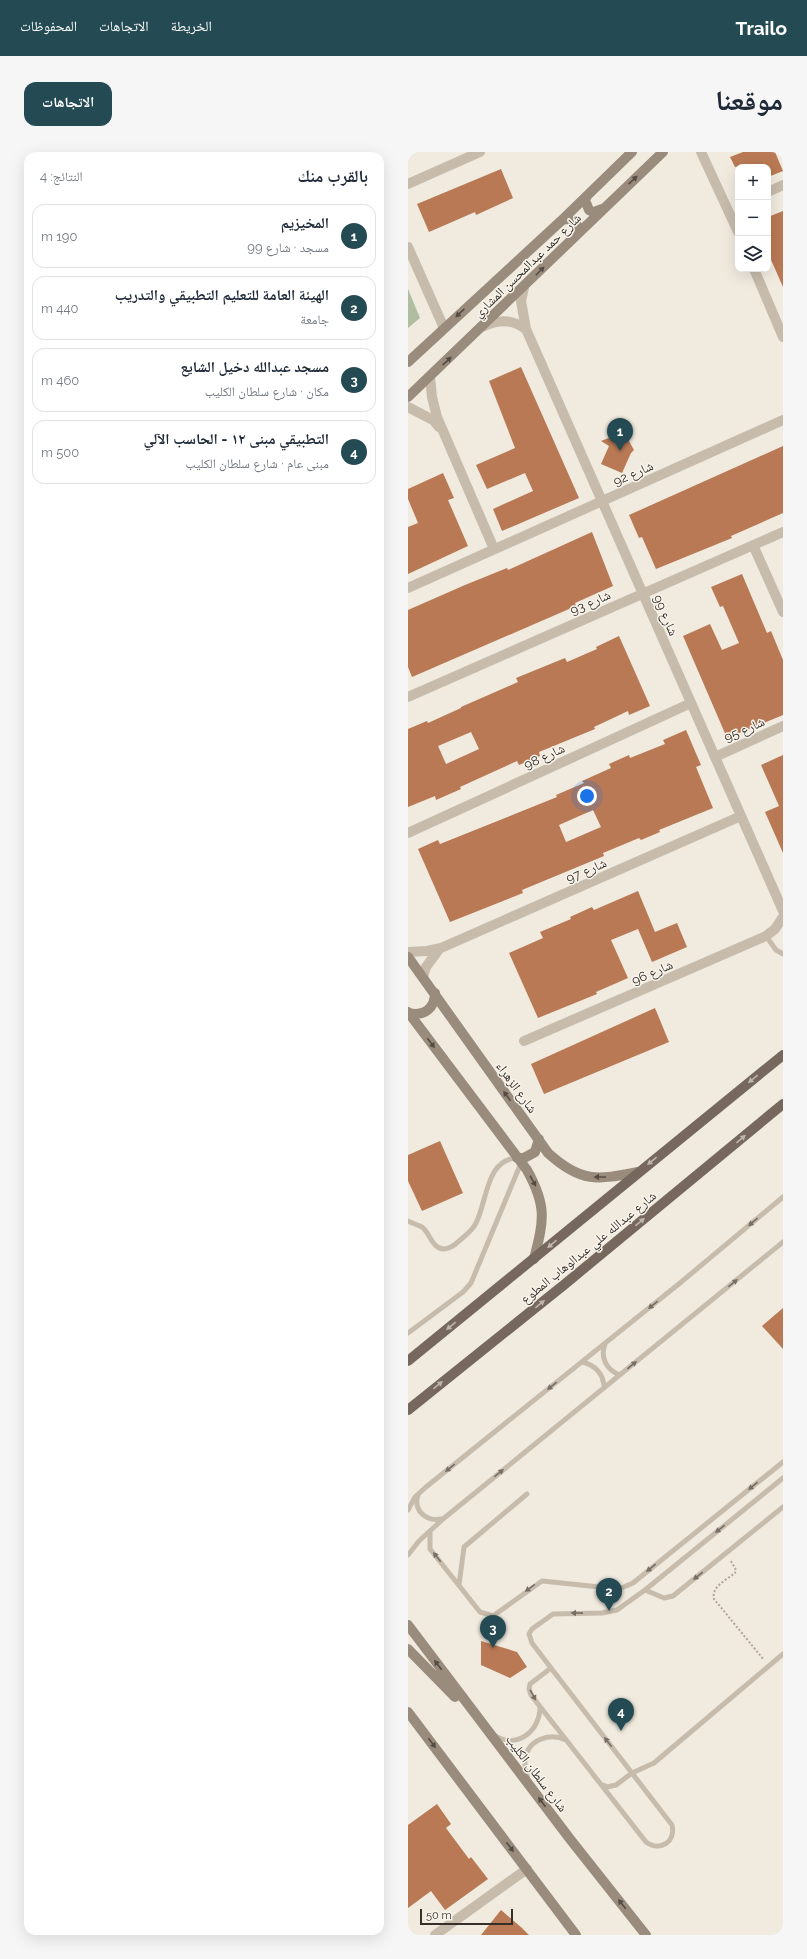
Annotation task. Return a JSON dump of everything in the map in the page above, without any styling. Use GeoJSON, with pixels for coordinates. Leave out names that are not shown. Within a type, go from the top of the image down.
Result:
{"type":"FeatureCollection","features":[{"type":"Feature","properties":{"kind":"main road","name":"شارع عبدالله علي عبدالوهاب المطوع"},"geometry":{"type":"LineString","coordinates":[[408,1361],[783,1055]]}},
{"type":"Feature","properties":{"kind":"main road","name":"شارع عبدالله علي عبدالوهاب المطوع"},"geometry":{"type":"LineString","coordinates":[[408,1410],[783,1104]]}},
{"type":"Feature","properties":{"kind":"street"},"geometry":{"type":"LineString","coordinates":[[408,184],[480,152]]}},
{"type":"Feature","properties":{"kind":"street","name":"شارع حمد عبدالمحسن المشاري"},"geometry":{"type":"LineString","coordinates":[[408,362],[561,221],[632,152]]}},
{"type":"Feature","properties":{"kind":"street","name":"شارع حمد عبدالمحسن المشاري"},"geometry":{"type":"LineString","coordinates":[[408,397],[524,288],[603,208],[663,152]]}},
{"type":"Feature","properties":{"kind":"street"},"geometry":{"type":"LineString","coordinates":[[700,153],[735,225]]}},
{"type":"Feature","properties":{"kind":"street"},"geometry":{"type":"LineString","coordinates":[[771,191],[783,185]]}},
{"type":"Feature","properties":{"kind":"street"},"geometry":{"type":"LineString","coordinates":[[587,196],[585,200],[589,210],[599,212],[603,208]]}},
{"type":"Feature","properties":{"kind":"street"},"geometry":{"type":"LineString","coordinates":[[728,210],[735,207]]}},
{"type":"Feature","properties":{"kind":"street"},"geometry":{"type":"LineString","coordinates":[[561,221],[565,219],[573,220],[578,227],[576,235]]}},
{"type":"Feature","properties":{"kind":"street"},"geometry":{"type":"LineString","coordinates":[[408,247],[444,328]]}},
{"type":"Feature","properties":{"kind":"street"},"geometry":{"type":"LineString","coordinates":[[755,272],[783,337]]}},
{"type":"Feature","properties":{"kind":"street","name":"شارع 99"},"geometry":{"type":"LineString","coordinates":[[524,288],[521,301],[522,314],[526,329],[783,911]]}},
{"type":"Feature","properties":{"kind":"street"},"geometry":{"type":"LineString","coordinates":[[482,327],[493,322],[505,320],[516,323],[526,329]]}},
{"type":"Feature","properties":{"kind":"street"},"geometry":{"type":"LineString","coordinates":[[430,377],[432,397],[442,431],[494,549]]}},
{"type":"Feature","properties":{"kind":"street"},"geometry":{"type":"LineString","coordinates":[[408,407],[433,420],[442,431]]}},
{"type":"Feature","properties":{"kind":"street","name":"شارع 92"},"geometry":{"type":"LineString","coordinates":[[408,588],[783,420]]}},
{"type":"Feature","properties":{"kind":"street","name":"شارع 93"},"geometry":{"type":"LineString","coordinates":[[408,697],[783,532]]}},
{"type":"Feature","properties":{"kind":"street"},"geometry":{"type":"LineString","coordinates":[[753,545],[783,612]]}},
{"type":"Feature","properties":{"kind":"street","name":"شارع 98"},"geometry":{"type":"LineString","coordinates":[[408,833],[691,703]]}},
{"type":"Feature","properties":{"kind":"street","name":"شارع 95"},"geometry":{"type":"LineString","coordinates":[[715,756],[783,726]]}},
{"type":"Feature","properties":{"kind":"street","name":"شارع 97"},"geometry":{"type":"LineString","coordinates":[[408,952],[427,952],[440,948],[741,816]]}},
{"type":"Feature","properties":{"kind":"street","name":"شارع 96"},"geometry":{"type":"LineString","coordinates":[[524,1041],[766,936],[775,929],[783,917]]}},
{"type":"Feature","properties":{"kind":"street","name":"شارع 97"},"geometry":{"type":"LineString","coordinates":[[423,977],[426,967],[440,948]]}},
{"type":"Feature","properties":{"kind":"street","name":"شارع الزهراء"},"geometry":{"type":"LineString","coordinates":[[408,957],[548,1153],[562,1166],[578,1175],[594,1178],[638,1172]]}},
{"type":"Feature","properties":{"kind":"street"},"geometry":{"type":"LineString","coordinates":[[409,1012],[415,1015],[426,1012],[433,1004],[435,993]]}},
{"type":"Feature","properties":{"kind":"street"},"geometry":{"type":"LineString","coordinates":[[409,1012],[519,1160],[538,1190],[542,1206],[543,1220],[534,1259]]}},
{"type":"Feature","properties":{"kind":"street"},"geometry":{"type":"LineString","coordinates":[[519,1160],[536,1152],[539,1140]]}},
{"type":"Feature","properties":{"kind":"street","name":"شارع سلطان الكليب"},"geometry":{"type":"LineString","coordinates":[[408,1624],[646,1935]]}},
{"type":"Feature","properties":{"kind":"street"},"geometry":{"type":"LineString","coordinates":[[408,1649],[491,1732]]}},
{"type":"Feature","properties":{"kind":"street"},"geometry":{"type":"LineString","coordinates":[[408,1712],[576,1935]]}},
{"type":"Feature","properties":{"kind":"street"},"geometry":{"type":"LineString","coordinates":[[435,1935],[527,1869]]}},
{"type":"Feature","properties":{"kind":"lane"},"geometry":{"type":"LineString","coordinates":[[766,936],[776,950],[783,954]]}},
{"type":"Feature","properties":{"kind":"lane"},"geometry":{"type":"LineString","coordinates":[[408,1221],[423,1228],[437,1246],[443,1249],[455,1244],[476,1224],[488,1184],[494,1172],[509,1158],[519,1160],[471,1282],[463,1292],[408,1333]]}},
{"type":"Feature","properties":{"kind":"lane"},"geometry":{"type":"LineString","coordinates":[[408,1510],[419,1494],[605,1344],[783,1197]]}},
{"type":"Feature","properties":{"kind":"lane"},"geometry":{"type":"LineString","coordinates":[[408,1555],[443,1519],[783,1242]]}},
{"type":"Feature","properties":{"kind":"lane"},"geometry":{"type":"LineString","coordinates":[[605,1344],[603,1352],[604,1361],[609,1368],[620,1375]]}},
{"type":"Feature","properties":{"kind":"lane"},"geometry":{"type":"LineString","coordinates":[[582,1362],[591,1365],[598,1370],[603,1379],[604,1388]]}},
{"type":"Feature","properties":{"kind":"lane"},"geometry":{"type":"LineString","coordinates":[[430,1531],[430,1549],[480,1612],[493,1616],[530,1588],[542,1581],[619,1589],[633,1583],[783,1462]]}},
{"type":"Feature","properties":{"kind":"lane"},"geometry":{"type":"LineString","coordinates":[[551,1668],[533,1681],[529,1686],[532,1695],[646,1842],[654,1846],[664,1845],[671,1839],[673,1834],[672,1825],[530,1640],[530,1632],[535,1626],[550,1615],[559,1612],[610,1612],[617,1610],[645,1590],[783,1478]]}},
{"type":"Feature","properties":{"kind":"lane"},"geometry":{"type":"LineString","coordinates":[[419,1494],[417,1505],[424,1516],[431,1519],[443,1519]]}},
{"type":"Feature","properties":{"kind":"lane"},"geometry":{"type":"LineString","coordinates":[[459,1585],[464,1547],[527,1494]]}},
{"type":"Feature","properties":{"kind":"lane"},"geometry":{"type":"LineString","coordinates":[[645,1590],[658,1596],[669,1598],[783,1507]]}},
{"type":"Feature","properties":{"kind":"lane"},"geometry":{"type":"LineString","coordinates":[[600,1783],[605,1786],[613,1786],[632,1773],[654,1763],[783,1654]]}},
{"type":"Feature","properties":{"kind":"lane"},"geometry":{"type":"LineString","coordinates":[[491,1732],[505,1740],[513,1740],[528,1735],[538,1723],[540,1707]]}},
{"type":"Feature","properties":{"kind":"lane"},"geometry":{"type":"LineString","coordinates":[[531,1786],[525,1761],[529,1748],[540,1739],[547,1736],[560,1738],[567,1741]]}},
{"type":"Feature","properties":{"kind":"path"},"geometry":{"type":"LineString","coordinates":[[726,1554],[735,1566],[736,1570],[735,1573],[714,1589],[714,1599],[769,1666]]}},
{"type":"Feature","properties":{"kind":"green space"},"geometry":{"type":"Polygon","coordinates":[[[408,289],[420,318],[408,328],[408,289]]]}},
{"type":"Feature","properties":{"kind":"building"},"geometry":{"type":"Polygon","coordinates":[[[743,152],[775,152],[783,171],[771,176],[771,164],[735,164],[735,167],[730,157],[743,152]]]}},
{"type":"Feature","properties":{"kind":"building"},"geometry":{"type":"Polygon","coordinates":[[[501,169],[513,198],[476,215],[475,212],[429,232],[417,204],[501,169]]]}},
{"type":"Feature","properties":{"kind":"building"},"geometry":{"type":"Polygon","coordinates":[[[783,211],[783,287],[771,260],[771,216],[783,211]]]}},
{"type":"Feature","properties":{"kind":"building"},"geometry":{"type":"Polygon","coordinates":[[[521,367],[579,498],[502,531],[493,509],[533,491],[525,473],[487,489],[476,465],[515,448],[489,381],[521,367]]]}},
{"type":"Feature","properties":{"kind":"building"},"geometry":{"type":"Polygon","coordinates":[[[624,432],[634,450],[631,453],[622,473],[601,464],[609,446],[601,441],[624,432]]]}},
{"type":"Feature","properties":{"kind":"building"},"geometry":{"type":"Polygon","coordinates":[[[783,446],[783,513],[731,536],[732,538],[656,569],[642,537],[639,538],[629,515],[783,446]]]}},
{"type":"Feature","properties":{"kind":"building"},"geometry":{"type":"Polygon","coordinates":[[[443,473],[454,498],[448,500],[468,546],[408,574],[408,527],[418,523],[408,499],[408,489],[443,473]]]}},
{"type":"Feature","properties":{"kind":"building"},"geometry":{"type":"Polygon","coordinates":[[[592,532],[613,586],[575,603],[576,606],[412,677],[408,667],[408,610],[507,568],[508,570],[592,532]]]}},
{"type":"Feature","properties":{"kind":"building"},"geometry":{"type":"Polygon","coordinates":[[[742,574],[767,633],[771,631],[783,660],[783,715],[727,738],[683,636],[710,624],[722,650],[739,643],[723,606],[720,607],[711,587],[742,574]]]}},
{"type":"Feature","properties":{"kind":"building"},"geometry":{"type":"Polygon","coordinates":[[[619,636],[650,706],[629,715],[628,711],[594,727],[595,729],[539,752],[540,756],[519,765],[517,761],[460,787],[461,789],[436,800],[435,796],[408,807],[408,729],[427,721],[428,723],[518,682],[516,678],[565,658],[567,662],[597,649],[596,647],[619,636]],[[471,732],[438,746],[446,764],[479,749],[471,732]]]}},
{"type":"Feature","properties":{"kind":"building"},"geometry":{"type":"Polygon","coordinates":[[[686,730],[701,765],[696,767],[713,808],[659,830],[660,832],[641,840],[639,838],[603,853],[604,856],[522,890],[523,893],[450,922],[418,849],[438,840],[440,844],[557,797],[556,795],[584,783],[582,781],[611,768],[609,764],[629,755],[630,758],[665,744],[663,740],[686,730]],[[593,810],[559,825],[566,842],[601,827],[593,810]]]}},
{"type":"Feature","properties":{"kind":"building"},"geometry":{"type":"Polygon","coordinates":[[[783,755],[783,853],[765,812],[779,806],[761,765],[783,755]]]}},
{"type":"Feature","properties":{"kind":"building"},"geometry":{"type":"Polygon","coordinates":[[[638,891],[655,932],[677,923],[687,947],[652,962],[638,929],[611,940],[628,978],[596,992],[597,994],[538,1018],[509,953],[543,938],[540,932],[571,919],[570,917],[592,907],[594,910],[638,891]]]}},
{"type":"Feature","properties":{"kind":"building"},"geometry":{"type":"Polygon","coordinates":[[[655,1008],[669,1042],[544,1094],[531,1064],[655,1008]]]}},
{"type":"Feature","properties":{"kind":"building"},"geometry":{"type":"Polygon","coordinates":[[[440,1141],[463,1193],[422,1211],[408,1181],[408,1155],[440,1141]]]}},
{"type":"Feature","properties":{"kind":"building"},"geometry":{"type":"Polygon","coordinates":[[[783,1308],[783,1349],[762,1326],[783,1308]]]}},
{"type":"Feature","properties":{"kind":"building"},"geometry":{"type":"Polygon","coordinates":[[[481,1641],[517,1652],[527,1667],[510,1678],[481,1665],[481,1641]]]}},
{"type":"Feature","properties":{"kind":"building"},"geometry":{"type":"Polygon","coordinates":[[[437,1804],[451,1824],[446,1828],[469,1859],[471,1857],[488,1879],[445,1910],[431,1891],[408,1908],[408,1825],[437,1804]]]}},
{"type":"Feature","properties":{"kind":"building"},"geometry":{"type":"Polygon","coordinates":[[[501,1910],[522,1928],[529,1935],[481,1935],[501,1910]]]}},
{"type":"Feature","properties":{"kind":"place","name":"المخيزيم"},"geometry":{"type":"Point","coordinates":[620,451]}},
{"type":"Feature","properties":{"kind":"place","name":"الهيئة العامة للتعليم التطبيقي والتدريب"},"geometry":{"type":"Point","coordinates":[609,1611]}},
{"type":"Feature","properties":{"kind":"place","name":"مسجد عبدالله دخيل الشايع"},"geometry":{"type":"Point","coordinates":[493,1648]}},
{"type":"Feature","properties":{"kind":"place","name":"التطبيقي مبنى ١٢ - الحاسب الآلي"},"geometry":{"type":"Point","coordinates":[621,1731]}}]}
